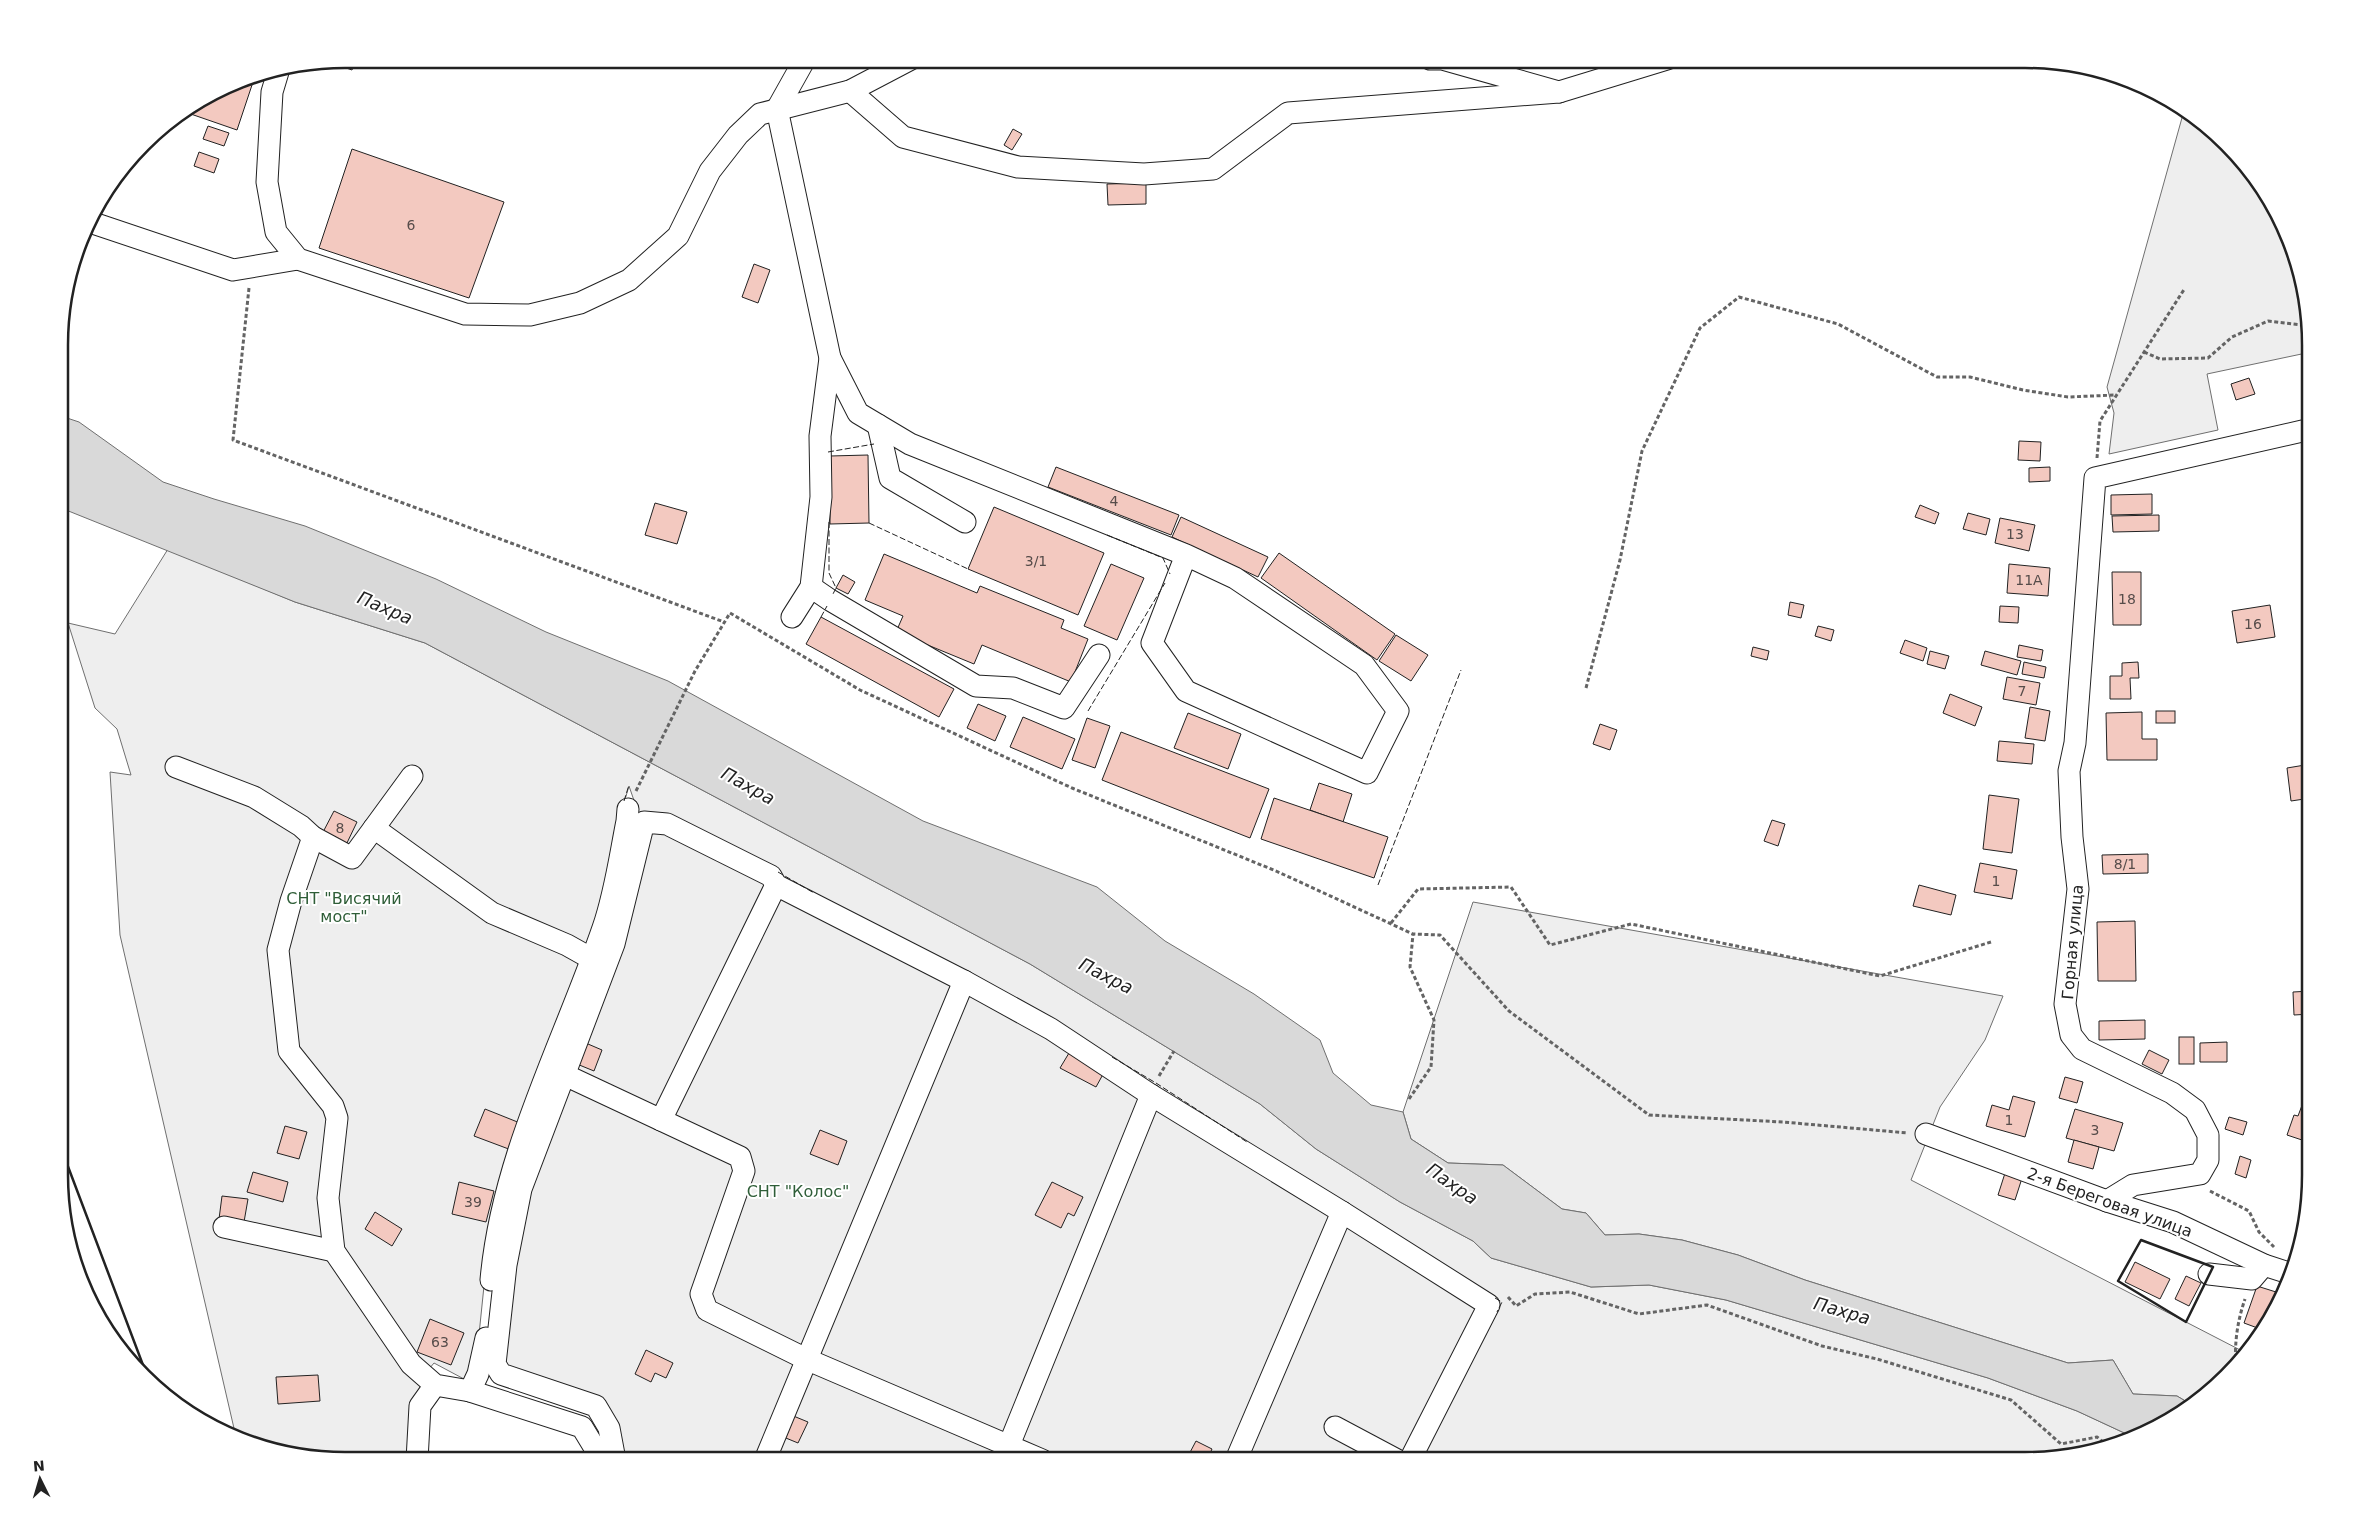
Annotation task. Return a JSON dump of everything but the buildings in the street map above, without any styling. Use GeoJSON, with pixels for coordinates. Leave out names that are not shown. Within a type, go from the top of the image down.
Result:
{"type":"FeatureCollection","features":[{"type":"Feature","properties":{"kind":"street"},"geometry":{"type":"LineString","coordinates":[[800,68],[776,109],[830,358],[858,413],[910,444],[1186,555],[1235,578],[1364,665],[1398,711],[1367,772],[1186,692],[1152,643],[1186,555]]}},
{"type":"Feature","properties":{"kind":"street"},"geometry":{"type":"LineString","coordinates":[[95,224],[233,270],[298,259],[465,314],[530,316],[580,303],[629,280],[678,236],[710,171],[738,135],[760,114],[850,91],[894,68]]}},
{"type":"Feature","properties":{"kind":"street"},"geometry":{"type":"LineString","coordinates":[[1471,68],[1559,92]]}},
{"type":"Feature","properties":{"kind":"street"},"geometry":{"type":"LineString","coordinates":[[850,91],[903,137],[1018,167],[1144,174],[1212,169],[1288,113],[1559,92],[1638,68]]}},
{"type":"Feature","properties":{"kind":"street"},"geometry":{"type":"LineString","coordinates":[[277,76],[272,92],[267,182],[276,232],[298,259]]}},
{"type":"Feature","properties":{"kind":"street"},"geometry":{"type":"LineString","coordinates":[[792,617],[811,587],[821,497],[820,436],[830,358]]}},
{"type":"Feature","properties":{"kind":"street"},"geometry":{"type":"LineString","coordinates":[[878,425],[890,478],[965,522]]}},
{"type":"Feature","properties":{"kind":"street"},"geometry":{"type":"LineString","coordinates":[[2095,478],[2302,431]]}},
{"type":"Feature","properties":{"kind":"street","name":"Горная улица"},"geometry":{"type":"LineString","coordinates":[[2095,478],[2075,743],[2069,772],[2072,837],[2078,889],[2066,1004],[2072,1035],[2082,1049],[2172,1093],[2195,1110],[2208,1135],[2208,1160],[2200,1174]]}},
{"type":"Feature","properties":{"kind":"street"},"geometry":{"type":"LineString","coordinates":[[811,587],[976,686],[1013,688],[1064,708],[1099,655]]}},
{"type":"Feature","properties":{"kind":"street"},"geometry":{"type":"LineString","coordinates":[[176,767],[254,797],[301,826],[314,838],[352,858],[412,776]]}},
{"type":"Feature","properties":{"kind":"street"},"geometry":{"type":"LineString","coordinates":[[470,1391],[478,1374],[485,1349],[494,1247],[511,1175],[530,1116],[604,926],[631,801]]}},
{"type":"Feature","properties":{"kind":"street"},"geometry":{"type":"LineString","coordinates":[[614,1452],[609,1428],[596,1406],[501,1374],[495,1364],[506,1265],[521,1189],[614,944],[644,822],[667,824],[771,876],[776,885],[964,980],[1154,1087],[1342,1212],[1489,1305],[1414,1452]]}},
{"type":"Feature","properties":{"kind":"street"},"geometry":{"type":"LineString","coordinates":[[374,828],[492,913],[567,945],[592,959]]}},
{"type":"Feature","properties":{"kind":"street"},"geometry":{"type":"LineString","coordinates":[[314,838],[291,901],[278,950],[289,1052],[333,1106],[337,1118],[328,1198],[334,1251],[411,1364],[435,1385],[470,1391],[582,1428],[597,1452]]}},
{"type":"Feature","properties":{"kind":"street"},"geometry":{"type":"LineString","coordinates":[[661,1120],[776,885]]}},
{"type":"Feature","properties":{"kind":"street"},"geometry":{"type":"LineString","coordinates":[[768,1452],[964,980]]}},
{"type":"Feature","properties":{"kind":"street"},"geometry":{"type":"LineString","coordinates":[[565,1075],[740,1157],[744,1170],[701,1294],[707,1310],[1004,1452]]}},
{"type":"Feature","properties":{"kind":"street"},"geometry":{"type":"LineString","coordinates":[[1006,1452],[1154,1087]]}},
{"type":"Feature","properties":{"kind":"street","name":"2-я Береговая улица"},"geometry":{"type":"LineString","coordinates":[[1926,1134],[2108,1201],[2173,1222],[2264,1265],[2285,1272]]}},
{"type":"Feature","properties":{"kind":"street"},"geometry":{"type":"LineString","coordinates":[[2108,1201],[2132,1185],[2200,1174]]}},
{"type":"Feature","properties":{"kind":"street"},"geometry":{"type":"LineString","coordinates":[[1239,1452],[1342,1212]]}},
{"type":"Feature","properties":{"kind":"street"},"geometry":{"type":"LineString","coordinates":[[224,1227],[334,1251]]}},
{"type":"Feature","properties":{"kind":"street"},"geometry":{"type":"LineString","coordinates":[[2209,1274],[2252,1279],[2264,1265]]}},
{"type":"Feature","properties":{"kind":"street"},"geometry":{"type":"LineString","coordinates":[[417,1452],[420,1406],[435,1385]]}},
{"type":"Feature","properties":{"kind":"street"},"geometry":{"type":"LineString","coordinates":[[1335,1427],[1382,1452]]}},
{"type":"Feature","properties":{"kind":"path"},"geometry":{"type":"LineString","coordinates":[[251,267],[233,440],[724,622]]}},
{"type":"Feature","properties":{"kind":"path"},"geometry":{"type":"LineString","coordinates":[[2095,478],[2100,421],[2186,288]]}},
{"type":"Feature","properties":{"kind":"path"},"geometry":{"type":"LineString","coordinates":[[1586,688],[1620,560],[1642,451],[1700,328],[1739,297],[1838,324],[1937,377],[1970,377],[2023,390],[2068,397],[2116,395]]}},
{"type":"Feature","properties":{"kind":"path"},"geometry":{"type":"LineString","coordinates":[[2144,352],[2160,359],[2208,358],[2232,337],[2268,321],[2302,325]]}},
{"type":"Feature","properties":{"kind":"path"},"geometry":{"type":"LineString","coordinates":[[631,801],[695,672],[730,613],[860,690],[1072,788],[1276,871],[1413,934],[1440,935],[1509,1011],[1650,1115],[1783,1122],[1926,1134]]}},
{"type":"Feature","properties":{"kind":"path"},"geometry":{"type":"LineString","coordinates":[[1391,923],[1418,889],[1511,887],[1550,945],[1631,924],[1880,976],[1991,942]]}},
{"type":"Feature","properties":{"kind":"path"},"geometry":{"type":"LineString","coordinates":[[1410,1100],[1431,1068],[1434,1020],[1410,966],[1413,934]]}},
{"type":"Feature","properties":{"kind":"path"},"geometry":{"type":"LineString","coordinates":[[1154,1087],[1174,1051]]}},
{"type":"Feature","properties":{"kind":"path"},"geometry":{"type":"LineString","coordinates":[[2200,1174],[2212,1193],[2249,1211],[2259,1232],[2274,1247],[2282,1249]]}},
{"type":"Feature","properties":{"kind":"path"},"geometry":{"type":"LineString","coordinates":[[1516,1306],[1535,1294],[1570,1292],[1639,1314],[1707,1305],[1822,1346],[1877,1359],[2011,1400],[2061,1444],[2097,1437],[2102,1441]]}},
{"type":"Feature","properties":{"kind":"path"},"geometry":{"type":"LineString","coordinates":[[2235,1355],[2241,1309]]}},
{"type":"Feature","properties":{"kind":"green space"},"geometry":{"type":"Polygon","coordinates":[[[2182,116],[2208,136],[2234,162],[2256,191],[2274,222],[2288,255],[2297,290],[2302,326],[2302,354],[2207,374],[2218,430],[2109,454],[2114,413],[2107,387],[2182,116]]]}},
{"type":"Feature","properties":{"kind":"green space"},"geometry":{"type":"Polygon","coordinates":[[[168,549],[295,602],[425,643],[1030,964],[1260,1104],[1316,1149],[1400,1202],[1473,1241],[1491,1258],[1591,1287],[1649,1285],[1726,1300],[1988,1378],[2077,1411],[2125,1433],[2080,1446],[2026,1452],[607,1452],[602,1427],[586,1408],[487,1375],[501,1253],[513,1190],[522,1164],[488,1247],[477,1354],[464,1379],[434,1363],[419,1381],[423,1389],[415,1410],[414,1452],[326,1451],[290,1446],[255,1437],[234,1428],[120,935],[110,772],[131,775],[117,729],[95,708],[68,623],[115,634],[168,549]],[[629,786],[590,946],[571,939],[563,951],[575,957],[579,967],[578,980],[533,1132],[607,942],[639,815],[629,786]]]}},
{"type":"Feature","properties":{"kind":"green space"},"geometry":{"type":"Polygon","coordinates":[[[1473,902],[2003,996],[1985,1040],[1940,1107],[1911,1180],[2240,1350],[2208,1383],[2185,1401],[2177,1396],[2133,1394],[2113,1360],[2068,1363],[1805,1280],[1738,1255],[1682,1240],[1639,1234],[1605,1235],[1586,1213],[1562,1209],[1503,1165],[1448,1163],[1411,1139],[1403,1112],[1473,902]]]}},
{"type":"Feature","properties":{"kind":"water","name":"Пахра"},"geometry":{"type":"Polygon","coordinates":[[[68,418],[79,422],[163,482],[305,526],[436,579],[546,632],[668,681],[923,821],[1097,887],[1165,941],[1254,994],[1320,1040],[1333,1073],[1371,1105],[1403,1112],[1411,1139],[1448,1163],[1503,1165],[1562,1209],[1586,1213],[1605,1235],[1639,1234],[1682,1240],[1738,1255],[1805,1280],[2068,1363],[2113,1360],[2133,1394],[2177,1396],[2185,1401],[2148,1423],[2125,1433],[2077,1411],[1988,1378],[1726,1300],[1649,1285],[1591,1287],[1491,1258],[1473,1241],[1400,1202],[1316,1149],[1260,1104],[1030,964],[425,643],[295,602],[68,511],[68,418]]]}},
{"type":"Feature","properties":{"kind":"fence"},"geometry":{"type":"LineString","coordinates":[[828,452],[874,444]]}},
{"type":"Feature","properties":{"kind":"fence"},"geometry":{"type":"LineString","coordinates":[[829,522],[829,573],[836,588],[833,594]]}},
{"type":"Feature","properties":{"kind":"fence"},"geometry":{"type":"LineString","coordinates":[[869,523],[968,569]]}},
{"type":"Feature","properties":{"kind":"fence"},"geometry":{"type":"LineString","coordinates":[[1107,535],[1163,558],[1170,574]]}},
{"type":"Feature","properties":{"kind":"fence"},"geometry":{"type":"LineString","coordinates":[[1088,711],[1165,583]]}},
{"type":"Feature","properties":{"kind":"fence"},"geometry":{"type":"LineString","coordinates":[[821,617],[827,606]]}},
{"type":"Feature","properties":{"kind":"fence"},"geometry":{"type":"LineString","coordinates":[[1378,885],[1461,670]]}},
{"type":"Feature","properties":{"kind":"fence"},"geometry":{"type":"LineString","coordinates":[[624,801],[629,785]]}},
{"type":"Feature","properties":{"kind":"fence"},"geometry":{"type":"LineString","coordinates":[[778,872],[814,893]]}},
{"type":"Feature","properties":{"kind":"fence"},"geometry":{"type":"LineString","coordinates":[[1112,1057],[1247,1142]]}},
{"type":"Feature","properties":{"kind":"fence"},"geometry":{"type":"LineString","coordinates":[[1495,1298],[1502,1302],[1497,1312]]}},
{"type":"Feature","properties":{"kind":"wall"},"geometry":{"type":"LineString","coordinates":[[68,1167],[142,1363]]}},
{"type":"Feature","properties":{"kind":"wall"},"geometry":{"type":"LineString","coordinates":[[2141,1240],[2213,1267],[2186,1322],[2118,1281],[2141,1240]]}},
{"type":"Feature","properties":{"kind":"park label","name":"СНТ \"Висячий мост\""},"geometry":{"type":"Point","coordinates":[344,907]}},
{"type":"Feature","properties":{"kind":"park label","name":"СНТ \"Колос\""},"geometry":{"type":"Point","coordinates":[798,1191]}}]}
